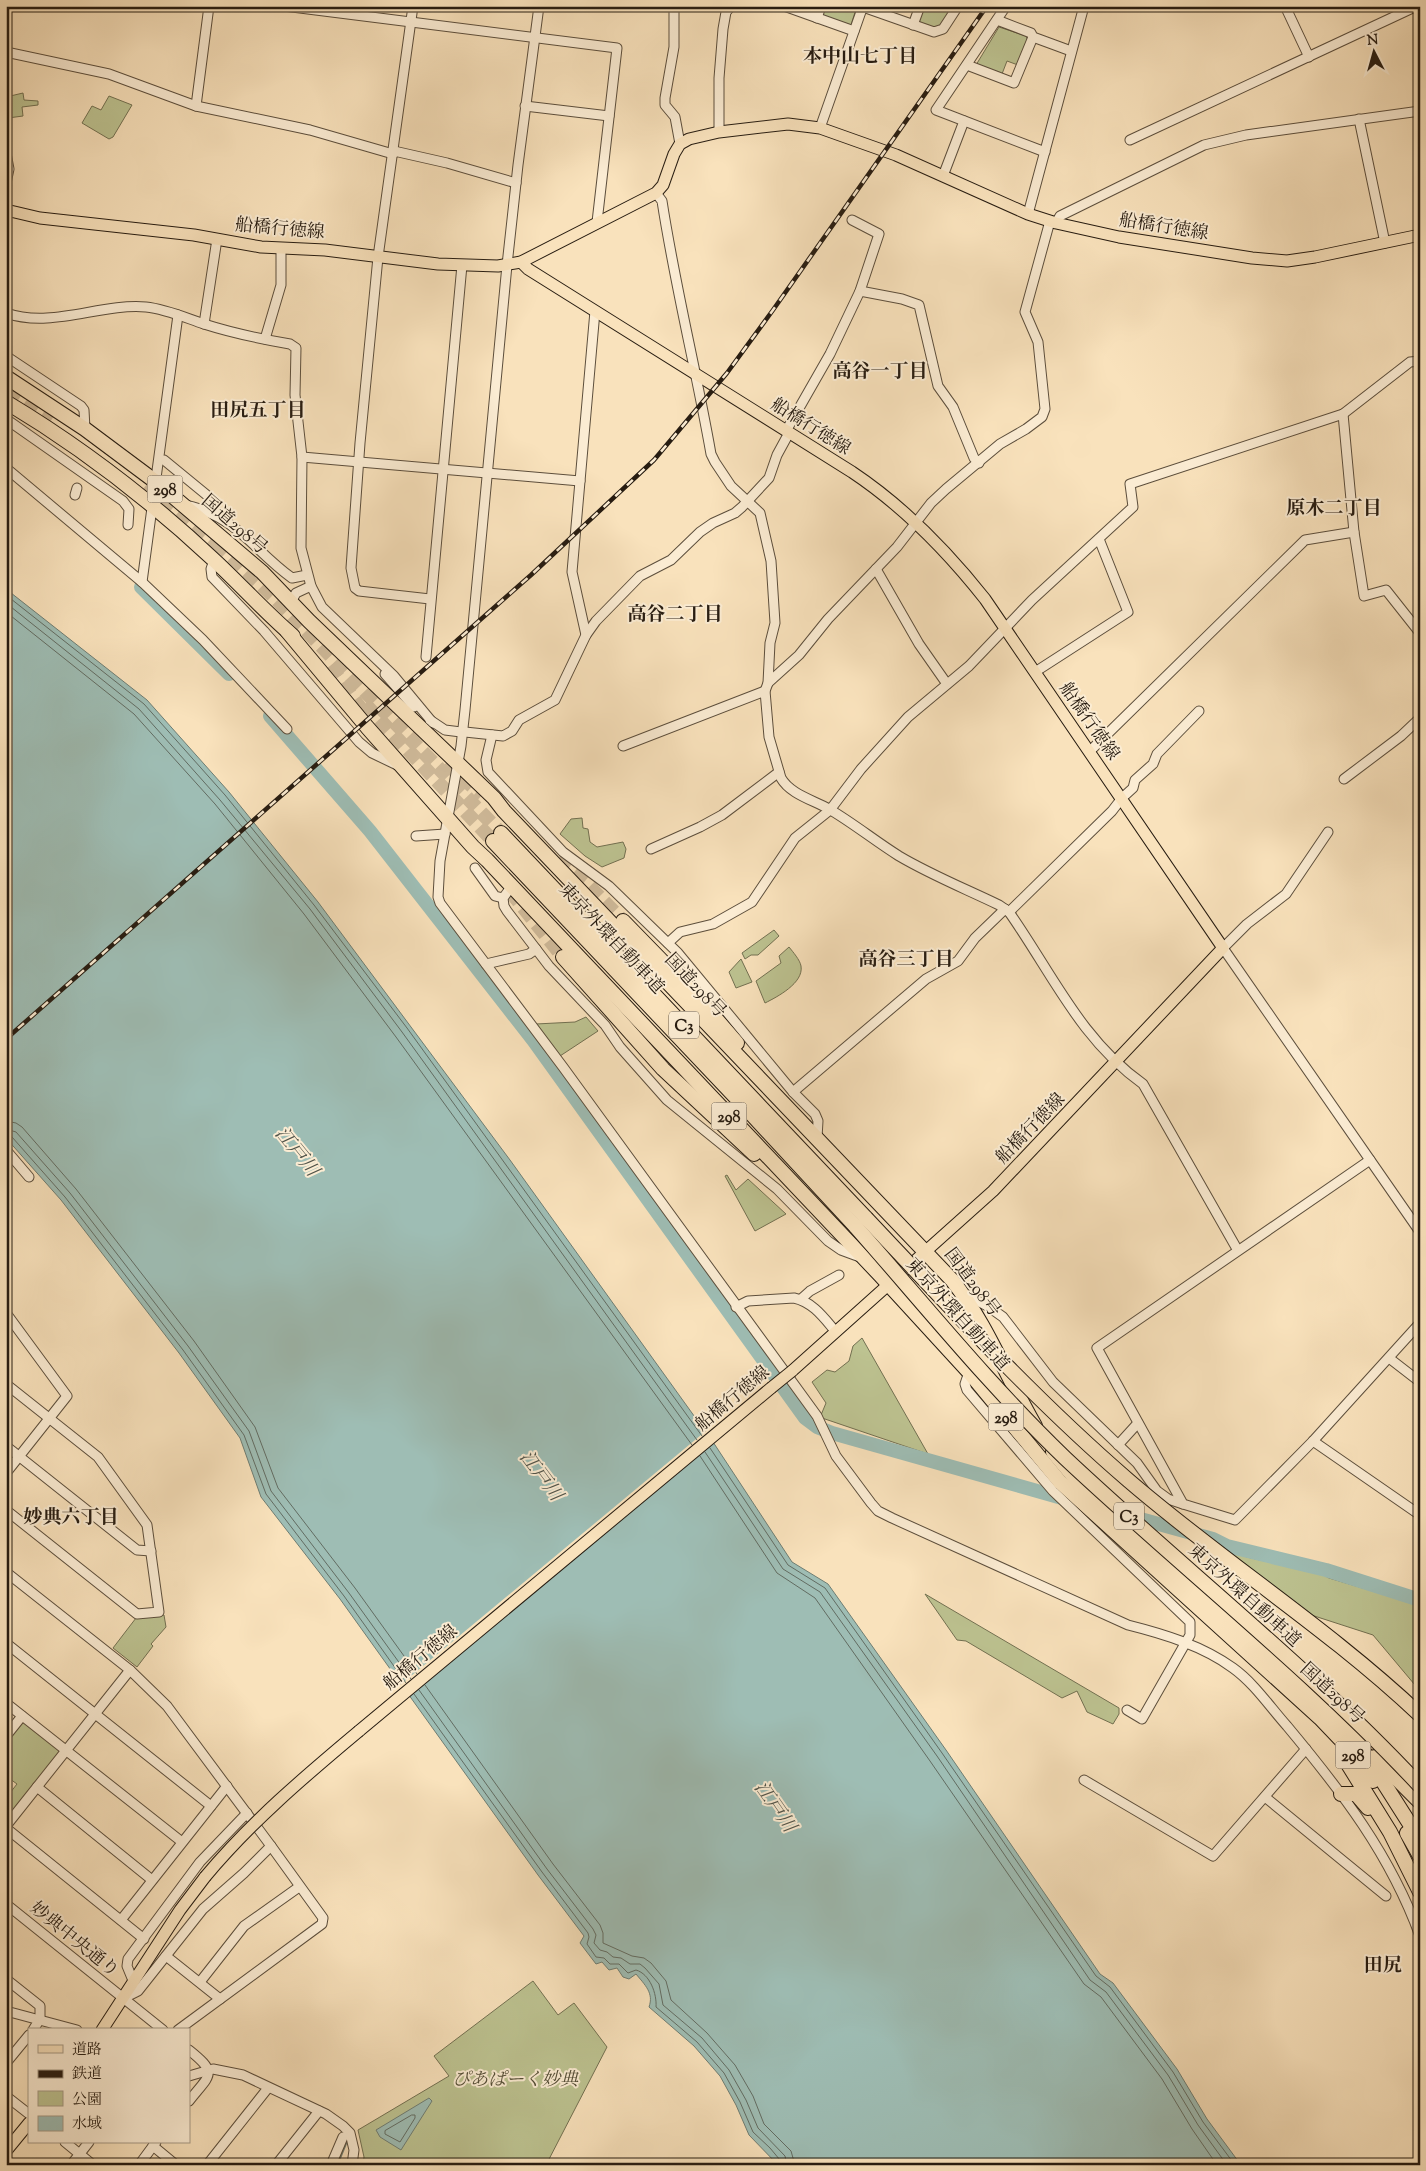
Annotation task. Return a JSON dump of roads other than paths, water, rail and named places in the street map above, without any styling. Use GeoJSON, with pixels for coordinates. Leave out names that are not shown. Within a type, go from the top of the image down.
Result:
{"type":"FeatureCollection","features":[{"type":"Feature","properties":{"kind":"highway","name":"国道298号"},"geometry":{"type":"LineString","coordinates":[[6,377],[86,429],[184,504],[262,572],[379,698],[487,791],[504,811]]}},
{"type":"Feature","properties":{"kind":"highway","name":"国道298号"},"geometry":{"type":"LineString","coordinates":[[6,402],[94,461],[152,504],[308,650],[366,711],[473,847],[865,1259],[969,1372],[1043,1463],[1071,1493],[1320,1718],[1341,1740],[1393,1810],[1420,1856]]}},
{"type":"Feature","properties":{"kind":"highway","name":"国道298号"},"geometry":{"type":"LineString","coordinates":[[287,631],[402,767],[448,815]]}},
{"type":"Feature","properties":{"kind":"highway","name":"国道298号"},"geometry":{"type":"LineString","coordinates":[[457,766],[504,811],[786,1108],[817,1138],[961,1292],[984,1326],[1034,1423],[1067,1471],[1119,1523],[1181,1578],[1359,1744],[1420,1840]]}},
{"type":"Feature","properties":{"kind":"highway","name":"東京外環自動車道"},"geometry":{"type":"LineString","coordinates":[[497,837],[861,1222],[1086,1442],[1129,1481],[1204,1541],[1328,1635],[1420,1715]]}},
{"type":"Feature","properties":{"kind":"highway"},"geometry":{"type":"LineString","coordinates":[[623,921],[720,1023],[786,1108]]}},
{"type":"Feature","properties":{"kind":"highway"},"geometry":{"type":"LineString","coordinates":[[563,957],[663,1069],[728,1131],[805,1196]]}},
{"type":"Feature","properties":{"kind":"highway","name":"東京外環自動車道"},"geometry":{"type":"LineString","coordinates":[[861,1222],[1008,1398],[1064,1457],[1313,1680],[1368,1732],[1420,1786]]}},
{"type":"Feature","properties":{"kind":"highway"},"geometry":{"type":"LineString","coordinates":[[1266,1670],[1311,1717],[1350,1765],[1387,1826],[1418,1889]]}},
{"type":"Feature","properties":{"kind":"highway"},"geometry":{"type":"LineString","coordinates":[[1359,1744],[1420,1802]]}},
{"type":"Feature","properties":{"kind":"highway"},"geometry":{"type":"LineString","coordinates":[[1341,1794],[1356,1794],[1363,1800],[1393,1852],[1418,1889]]}},
{"type":"Feature","properties":{"kind":"main road","name":"船橋行徳線"},"geometry":{"type":"LineString","coordinates":[[680,144],[702,135],[788,124],[820,128],[896,155],[1028,214],[1053,222],[1119,237],[1280,261],[1315,257],[1420,235]]}},
{"type":"Feature","properties":{"kind":"main road"},"geometry":{"type":"LineString","coordinates":[[656,193],[663,185],[674,154],[680,144]]}},
{"type":"Feature","properties":{"kind":"main road","name":"船橋行徳線"},"geometry":{"type":"LineString","coordinates":[[6,210],[63,221],[194,235],[254,246],[325,250],[462,265],[507,265],[521,262],[656,193]]}},
{"type":"Feature","properties":{"kind":"main road","name":"船橋行徳線"},"geometry":{"type":"LineString","coordinates":[[103,2028],[180,1910],[250,1826],[302,1778],[792,1371],[926,1253],[993,1191],[1223,948],[1005,628],[966,576],[916,524],[874,486],[528,269],[521,262]]}},
{"type":"Feature","properties":{"kind":"main road"},"geometry":{"type":"LineString","coordinates":[[6,2151],[28,2124]]}},
{"type":"Feature","properties":{"kind":"street"},"geometry":{"type":"LineString","coordinates":[[196,106],[209,6]]}},
{"type":"Feature","properties":{"kind":"street"},"geometry":{"type":"LineString","coordinates":[[284,6],[617,48],[598,222]]}},
{"type":"Feature","properties":{"kind":"street"},"geometry":{"type":"LineString","coordinates":[[413,6],[378,257],[351,560],[352,580],[359,592],[430,599]]}},
{"type":"Feature","properties":{"kind":"street"},"geometry":{"type":"LineString","coordinates":[[539,6],[525,106],[507,265],[467,715],[440,861],[438,900],[563,1066],[820,1421],[836,1456],[871,1503],[883,1513],[1128,1625],[1161,1632],[1186,1643],[1223,1661],[1241,1674],[1306,1749],[1365,1825],[1388,1863],[1404,1895],[1420,1936]]}},
{"type":"Feature","properties":{"kind":"street"},"geometry":{"type":"LineString","coordinates":[[674,6],[674,48],[665,105],[676,117],[680,144]]}},
{"type":"Feature","properties":{"kind":"street"},"geometry":{"type":"LineString","coordinates":[[719,132],[719,78],[723,29],[726,12],[731,6]]}},
{"type":"Feature","properties":{"kind":"street"},"geometry":{"type":"LineString","coordinates":[[784,6],[854,32]]}},
{"type":"Feature","properties":{"kind":"street"},"geometry":{"type":"LineString","coordinates":[[817,18],[821,6]]}},
{"type":"Feature","properties":{"kind":"street"},"geometry":{"type":"LineString","coordinates":[[913,25],[920,6]]}},
{"type":"Feature","properties":{"kind":"street"},"geometry":{"type":"LineString","coordinates":[[820,128],[863,7],[929,31],[939,32],[948,23],[958,6]]}},
{"type":"Feature","properties":{"kind":"street"},"geometry":{"type":"LineString","coordinates":[[1006,6],[936,110],[1045,152]]}},
{"type":"Feature","properties":{"kind":"street"},"geometry":{"type":"LineString","coordinates":[[1028,214],[1084,6]]}},
{"type":"Feature","properties":{"kind":"street"},"geometry":{"type":"LineString","coordinates":[[1285,6],[1309,57]]}},
{"type":"Feature","properties":{"kind":"street"},"geometry":{"type":"LineString","coordinates":[[1130,140],[1417,6]]}},
{"type":"Feature","properties":{"kind":"street"},"geometry":{"type":"LineString","coordinates":[[997,20],[1031,33],[1033,37],[1071,51]]}},
{"type":"Feature","properties":{"kind":"street"},"geometry":{"type":"LineString","coordinates":[[967,65],[1014,83],[1033,37]]}},
{"type":"Feature","properties":{"kind":"street"},"geometry":{"type":"LineString","coordinates":[[6,52],[109,74],[196,106],[310,130],[394,153],[447,163],[516,183]]}},
{"type":"Feature","properties":{"kind":"street"},"geometry":{"type":"LineString","coordinates":[[525,106],[609,116]]}},
{"type":"Feature","properties":{"kind":"street"},"geometry":{"type":"LineString","coordinates":[[623,746],[766,687],[787,667],[946,489],[1000,444],[1042,417],[1045,409],[1038,342],[1025,312],[1053,222],[1060,216],[1204,145],[1246,135],[1420,111]]}},
{"type":"Feature","properties":{"kind":"street"},"geometry":{"type":"LineString","coordinates":[[1359,119],[1386,243]]}},
{"type":"Feature","properties":{"kind":"street"},"geometry":{"type":"LineString","coordinates":[[943,176],[964,120]]}},
{"type":"Feature","properties":{"kind":"street"},"geometry":{"type":"LineString","coordinates":[[6,154],[9,170],[6,183]]}},
{"type":"Feature","properties":{"kind":"street"},"geometry":{"type":"LineString","coordinates":[[656,193],[662,201],[674,273],[697,374],[714,462],[730,486],[760,513],[771,561],[775,623],[770,643],[766,687],[769,736],[784,783],[795,792],[830,810],[898,856],[1007,911],[1095,1042],[1116,1063],[1143,1084],[1238,1249]]}},
{"type":"Feature","properties":{"kind":"street"},"geometry":{"type":"LineString","coordinates":[[6,313],[44,318],[140,307],[154,308],[204,324],[290,344],[296,348],[295,395],[302,457],[301,548],[307,575],[322,607],[375,660],[405,698],[433,723],[444,730],[503,736],[508,734],[519,720],[555,700],[586,635],[640,576],[671,560],[700,532],[713,523],[735,513],[769,478],[788,432],[830,354],[860,291],[879,234],[852,220]]}},
{"type":"Feature","properties":{"kind":"street"},"geometry":{"type":"LineString","coordinates":[[204,324],[218,239]]}},
{"type":"Feature","properties":{"kind":"street"},"geometry":{"type":"LineString","coordinates":[[265,339],[281,285],[280,248]]}},
{"type":"Feature","properties":{"kind":"street"},"geometry":{"type":"LineString","coordinates":[[426,657],[462,265]]}},
{"type":"Feature","properties":{"kind":"street"},"geometry":{"type":"LineString","coordinates":[[860,291],[902,299],[919,305],[938,386],[953,407],[974,458],[979,463]]}},
{"type":"Feature","properties":{"kind":"street"},"geometry":{"type":"LineString","coordinates":[[586,635],[572,572],[595,311]]}},
{"type":"Feature","properties":{"kind":"street"},"geometry":{"type":"LineString","coordinates":[[142,582],[178,316]]}},
{"type":"Feature","properties":{"kind":"street"},"geometry":{"type":"LineString","coordinates":[[6,356],[81,406],[84,410],[86,429]]}},
{"type":"Feature","properties":{"kind":"street"},"geometry":{"type":"LineString","coordinates":[[668,943],[680,932],[714,924],[752,902],[795,838],[830,810],[860,769],[908,717],[969,666],[1032,600],[1133,507],[1130,484],[1343,414],[1410,362],[1420,361]]}},
{"type":"Feature","properties":{"kind":"street"},"geometry":{"type":"LineString","coordinates":[[1343,414],[1354,532],[1364,596],[1386,590],[1420,633]]}},
{"type":"Feature","properties":{"kind":"street"},"geometry":{"type":"LineString","coordinates":[[6,419],[126,504],[129,514],[128,525]]}},
{"type":"Feature","properties":{"kind":"street"},"geometry":{"type":"LineString","coordinates":[[302,457],[580,481]]}},
{"type":"Feature","properties":{"kind":"street"},"geometry":{"type":"LineString","coordinates":[[164,460],[214,502],[217,515]]}},
{"type":"Feature","properties":{"kind":"street"},"geometry":{"type":"LineString","coordinates":[[77,468],[82,462],[94,461]]}},
{"type":"Feature","properties":{"kind":"street"},"geometry":{"type":"LineString","coordinates":[[6,468],[142,582],[204,640],[287,729]]}},
{"type":"Feature","properties":{"kind":"street"},"geometry":{"type":"LineString","coordinates":[[184,504],[205,509],[217,515],[255,544],[292,578],[307,575]]}},
{"type":"Feature","properties":{"kind":"street"},"geometry":{"type":"LineString","coordinates":[[1090,751],[1305,540],[1354,532]]}},
{"type":"Feature","properties":{"kind":"street"},"geometry":{"type":"LineString","coordinates":[[1035,672],[1128,612],[1100,539]]}},
{"type":"Feature","properties":{"kind":"street"},"geometry":{"type":"LineString","coordinates":[[214,560],[211,568],[212,577],[264,631],[359,742],[372,753],[402,767]]}},
{"type":"Feature","properties":{"kind":"street"},"geometry":{"type":"LineString","coordinates":[[876,569],[919,644],[947,684]]}},
{"type":"Feature","properties":{"kind":"street"},"geometry":{"type":"LineString","coordinates":[[291,602],[296,593],[311,586]]}},
{"type":"Feature","properties":{"kind":"street"},"geometry":{"type":"LineString","coordinates":[[793,1092],[926,979],[958,961],[975,938],[1007,911],[1107,816],[1133,788],[1134,780],[1153,764],[1157,754],[1199,711]]}},
{"type":"Feature","properties":{"kind":"street"},"geometry":{"type":"LineString","coordinates":[[1344,778],[1401,736],[1420,718]]}},
{"type":"Feature","properties":{"kind":"street"},"geometry":{"type":"LineString","coordinates":[[492,736],[486,767],[488,772],[563,852],[609,886],[668,943],[793,1092],[817,1117],[817,1138]]}},
{"type":"Feature","properties":{"kind":"street"},"geometry":{"type":"LineString","coordinates":[[651,850],[722,815],[779,772]]}},
{"type":"Feature","properties":{"kind":"street"},"geometry":{"type":"LineString","coordinates":[[487,791],[497,792],[503,788]]}},
{"type":"Feature","properties":{"kind":"street"},"geometry":{"type":"LineString","coordinates":[[1328,832],[1286,894],[1247,924],[1223,948],[1420,1232]]}},
{"type":"Feature","properties":{"kind":"street"},"geometry":{"type":"LineString","coordinates":[[416,836],[445,834]]}},
{"type":"Feature","properties":{"kind":"street"},"geometry":{"type":"LineString","coordinates":[[475,868],[495,896],[503,898]]}},
{"type":"Feature","properties":{"kind":"street"},"geometry":{"type":"LineString","coordinates":[[512,886],[503,898],[504,906],[536,949],[605,1025],[620,1047],[670,1103],[778,1189],[828,1241],[841,1250],[865,1259]]}},
{"type":"Feature","properties":{"kind":"street"},"geometry":{"type":"LineString","coordinates":[[486,964],[529,954],[536,949]]}},
{"type":"Feature","properties":{"kind":"street"},"geometry":{"type":"LineString","coordinates":[[6,1150],[29,1177]]}},
{"type":"Feature","properties":{"kind":"street"},"geometry":{"type":"LineString","coordinates":[[1182,1504],[1097,1348],[1238,1249],[1370,1160]]}},
{"type":"Feature","properties":{"kind":"street"},"geometry":{"type":"LineString","coordinates":[[801,1300],[810,1291],[839,1274]]}},
{"type":"Feature","properties":{"kind":"street"},"geometry":{"type":"LineString","coordinates":[[961,1292],[989,1306],[1002,1317],[1054,1382],[1140,1467],[1157,1491],[1168,1499],[1235,1520],[1313,1441],[1420,1323]]}},
{"type":"Feature","properties":{"kind":"street"},"geometry":{"type":"LineString","coordinates":[[736,1306],[748,1301],[794,1298],[812,1306],[836,1332]]}},
{"type":"Feature","properties":{"kind":"street"},"geometry":{"type":"LineString","coordinates":[[6,1313],[67,1396],[6,1473]]}},
{"type":"Feature","properties":{"kind":"street"},"geometry":{"type":"LineString","coordinates":[[1389,1358],[1420,1382]]}},
{"type":"Feature","properties":{"kind":"street"},"geometry":{"type":"LineString","coordinates":[[969,1372],[965,1384],[967,1390],[1054,1491],[1188,1619],[1191,1632],[1186,1643],[1142,1719],[1127,1710]]}},
{"type":"Feature","properties":{"kind":"street"},"geometry":{"type":"LineString","coordinates":[[6,1384],[98,1457],[147,1525],[159,1612],[137,1614],[6,1510]]}},
{"type":"Feature","properties":{"kind":"street"},"geometry":{"type":"LineString","coordinates":[[1118,1445],[1138,1423]]}},
{"type":"Feature","properties":{"kind":"street"},"geometry":{"type":"LineString","coordinates":[[1313,1441],[1420,1515]]}},
{"type":"Feature","properties":{"kind":"street"},"geometry":{"type":"LineString","coordinates":[[6,1446],[137,1550],[151,1551]]}},
{"type":"Feature","properties":{"kind":"street"},"geometry":{"type":"LineString","coordinates":[[6,1572],[130,1670],[167,1706],[272,1846],[322,1918],[322,1924],[181,2028]]}},
{"type":"Feature","properties":{"kind":"street"},"geometry":{"type":"LineString","coordinates":[[6,1643],[210,1806]]}},
{"type":"Feature","properties":{"kind":"street"},"geometry":{"type":"LineString","coordinates":[[130,1670],[6,1827],[144,1938]]}},
{"type":"Feature","properties":{"kind":"street"},"geometry":{"type":"LineString","coordinates":[[6,1703],[182,1842]]}},
{"type":"Feature","properties":{"kind":"street"},"geometry":{"type":"LineString","coordinates":[[6,1736],[22,1716]]}},
{"type":"Feature","properties":{"kind":"street"},"geometry":{"type":"LineString","coordinates":[[1084,1780],[1213,1856],[1306,1749]]}},
{"type":"Feature","properties":{"kind":"street"},"geometry":{"type":"LineString","coordinates":[[121,1920],[227,1786]]}},
{"type":"Feature","properties":{"kind":"street"},"geometry":{"type":"LineString","coordinates":[[37,1788],[152,1880]]}},
{"type":"Feature","properties":{"kind":"street"},"geometry":{"type":"LineString","coordinates":[[1264,1797],[1386,1896]]}},
{"type":"Feature","properties":{"kind":"street"},"geometry":{"type":"LineString","coordinates":[[134,1983],[127,1963],[163,1910],[200,1862],[247,1812]]}},
{"type":"Feature","properties":{"kind":"street"},"geometry":{"type":"LineString","coordinates":[[124,1998],[138,1991],[203,1909],[272,1846]]}},
{"type":"Feature","properties":{"kind":"street"},"geometry":{"type":"LineString","coordinates":[[200,1982],[244,1926],[299,1887]]}},
{"type":"Feature","properties":{"kind":"street","name":"妙典中央通り"},"geometry":{"type":"LineString","coordinates":[[6,1904],[161,2028]]}},
{"type":"Feature","properties":{"kind":"street"},"geometry":{"type":"LineString","coordinates":[[166,1956],[220,1999]]}},
{"type":"Feature","properties":{"kind":"street"},"geometry":{"type":"LineString","coordinates":[[6,1979],[36,2002],[41,2011],[40,2019],[34,2028]]}},
{"type":"Feature","properties":{"kind":"street"},"geometry":{"type":"LineString","coordinates":[[6,2011],[70,2028]]}},
{"type":"Feature","properties":{"kind":"street"},"geometry":{"type":"LineString","coordinates":[[6,2063],[28,2036]]}},
{"type":"Feature","properties":{"kind":"street"},"geometry":{"type":"LineString","coordinates":[[190,2051],[207,2064],[209,2070],[204,2082],[190,2100]]}},
{"type":"Feature","properties":{"kind":"street"},"geometry":{"type":"LineString","coordinates":[[190,2076],[218,2069],[242,2076],[319,2111],[343,2126],[350,2133],[354,2150],[352,2165]]}},
{"type":"Feature","properties":{"kind":"street"},"geometry":{"type":"LineString","coordinates":[[207,2165],[268,2088]]}},
{"type":"Feature","properties":{"kind":"street"},"geometry":{"type":"LineString","coordinates":[[6,2096],[28,2113]]}},
{"type":"Feature","properties":{"kind":"street"},"geometry":{"type":"LineString","coordinates":[[276,2165],[319,2111]]}},
{"type":"Feature","properties":{"kind":"street"},"geometry":{"type":"LineString","coordinates":[[331,2165],[343,2137]]}},
{"type":"Feature","properties":{"kind":"street"},"geometry":{"type":"LineString","coordinates":[[66,2144],[93,2165]]}},
{"type":"Feature","properties":{"kind":"street"},"geometry":{"type":"LineString","coordinates":[[71,2165],[86,2144]]}},
{"type":"Feature","properties":{"kind":"street"},"geometry":{"type":"LineString","coordinates":[[139,2165],[155,2144],[176,2165]]}},
{"type":"Feature","properties":{"kind":"water","name":"江戸川"},"geometry":{"type":"Polygon","coordinates":[[[6,589],[147,700],[229,792],[318,902],[510,1160],[715,1445],[792,1562],[828,1584],[946,1750],[1100,1974],[1113,1983],[1177,2069],[1207,2119],[1241,2165],[778,2165],[749,2135],[736,2105],[720,2076],[694,2046],[649,2007],[649,1993],[636,1974],[629,1979],[623,1977],[617,1968],[609,1970],[602,1962],[596,1964],[580,1943],[584,1936],[340,1599],[261,1497],[240,1438],[179,1353],[61,1200],[6,1138],[6,589]]]}},
{"type":"Feature","properties":{"kind":"water"},"geometry":{"type":"Polygon","coordinates":[[[429,2098],[432,2101],[401,2150],[380,2137],[376,2130],[429,2098]]]}},
{"type":"Feature","properties":{"kind":"waterway"},"geometry":{"type":"LineString","coordinates":[[141,587],[229,674]]}},
{"type":"Feature","properties":{"kind":"waterway"},"geometry":{"type":"LineString","coordinates":[[270,716],[370,831],[533,1040],[805,1418],[817,1427],[832,1433],[1069,1500]]}},
{"type":"Feature","properties":{"kind":"waterway"},"geometry":{"type":"LineString","coordinates":[[1126,1515],[1213,1539],[1227,1546],[1326,1570],[1420,1600]]}},
{"type":"Feature","properties":{"kind":"waterway"},"geometry":{"type":"LineString","coordinates":[[337,2165],[348,2138]]}},
{"type":"Feature","properties":{"kind":"tunnel"},"geometry":{"type":"LineString","coordinates":[[6,393],[50,422]]}},
{"type":"Feature","properties":{"kind":"tunnel"},"geometry":{"type":"LineString","coordinates":[[143,489],[222,556]]}},
{"type":"Feature","properties":{"kind":"tunnel"},"geometry":{"type":"LineString","coordinates":[[217,542],[274,597],[501,833]]}},
{"type":"Feature","properties":{"kind":"tunnel"},"geometry":{"type":"LineString","coordinates":[[330,666],[366,716]]}},
{"type":"Feature","properties":{"kind":"tunnel"},"geometry":{"type":"LineString","coordinates":[[365,704],[493,841]]}},
{"type":"Feature","properties":{"kind":"tunnel"},"geometry":{"type":"LineString","coordinates":[[446,763],[482,795]]}},
{"type":"Feature","properties":{"kind":"tunnel"},"geometry":{"type":"LineString","coordinates":[[557,860],[589,886],[623,921]]}},
{"type":"Feature","properties":{"kind":"tunnel"},"geometry":{"type":"LineString","coordinates":[[510,891],[563,957]]}},
{"type":"Feature","properties":{"kind":"railway"},"geometry":{"type":"LineString","coordinates":[[6,1039],[531,575],[654,460],[727,373],[987,6]]}},
{"type":"Feature","properties":{"kind":"district","name":"本中山七丁目"},"geometry":{"type":"Point","coordinates":[860,55]}},
{"type":"Feature","properties":{"kind":"district","name":"高谷一丁目"},"geometry":{"type":"Point","coordinates":[880,370]}},
{"type":"Feature","properties":{"kind":"district","name":"田尻五丁目"},"geometry":{"type":"Point","coordinates":[258,409]}},
{"type":"Feature","properties":{"kind":"district","name":"原木二丁目"},"geometry":{"type":"Point","coordinates":[1334,507]}},
{"type":"Feature","properties":{"kind":"district","name":"高谷二丁目"},"geometry":{"type":"Point","coordinates":[675,613]}},
{"type":"Feature","properties":{"kind":"district","name":"高谷三丁目"},"geometry":{"type":"Point","coordinates":[906,958]}},
{"type":"Feature","properties":{"kind":"district","name":"妙典六丁目"},"geometry":{"type":"Point","coordinates":[71,1516]}},
{"type":"Feature","properties":{"kind":"district","name":"田尻"},"geometry":{"type":"Point","coordinates":[1383,1964]}},
{"type":"Feature","properties":{"kind":"park label","name":"ぴあぱーく妙典"},"geometry":{"type":"Point","coordinates":[515,2079]}}]}
